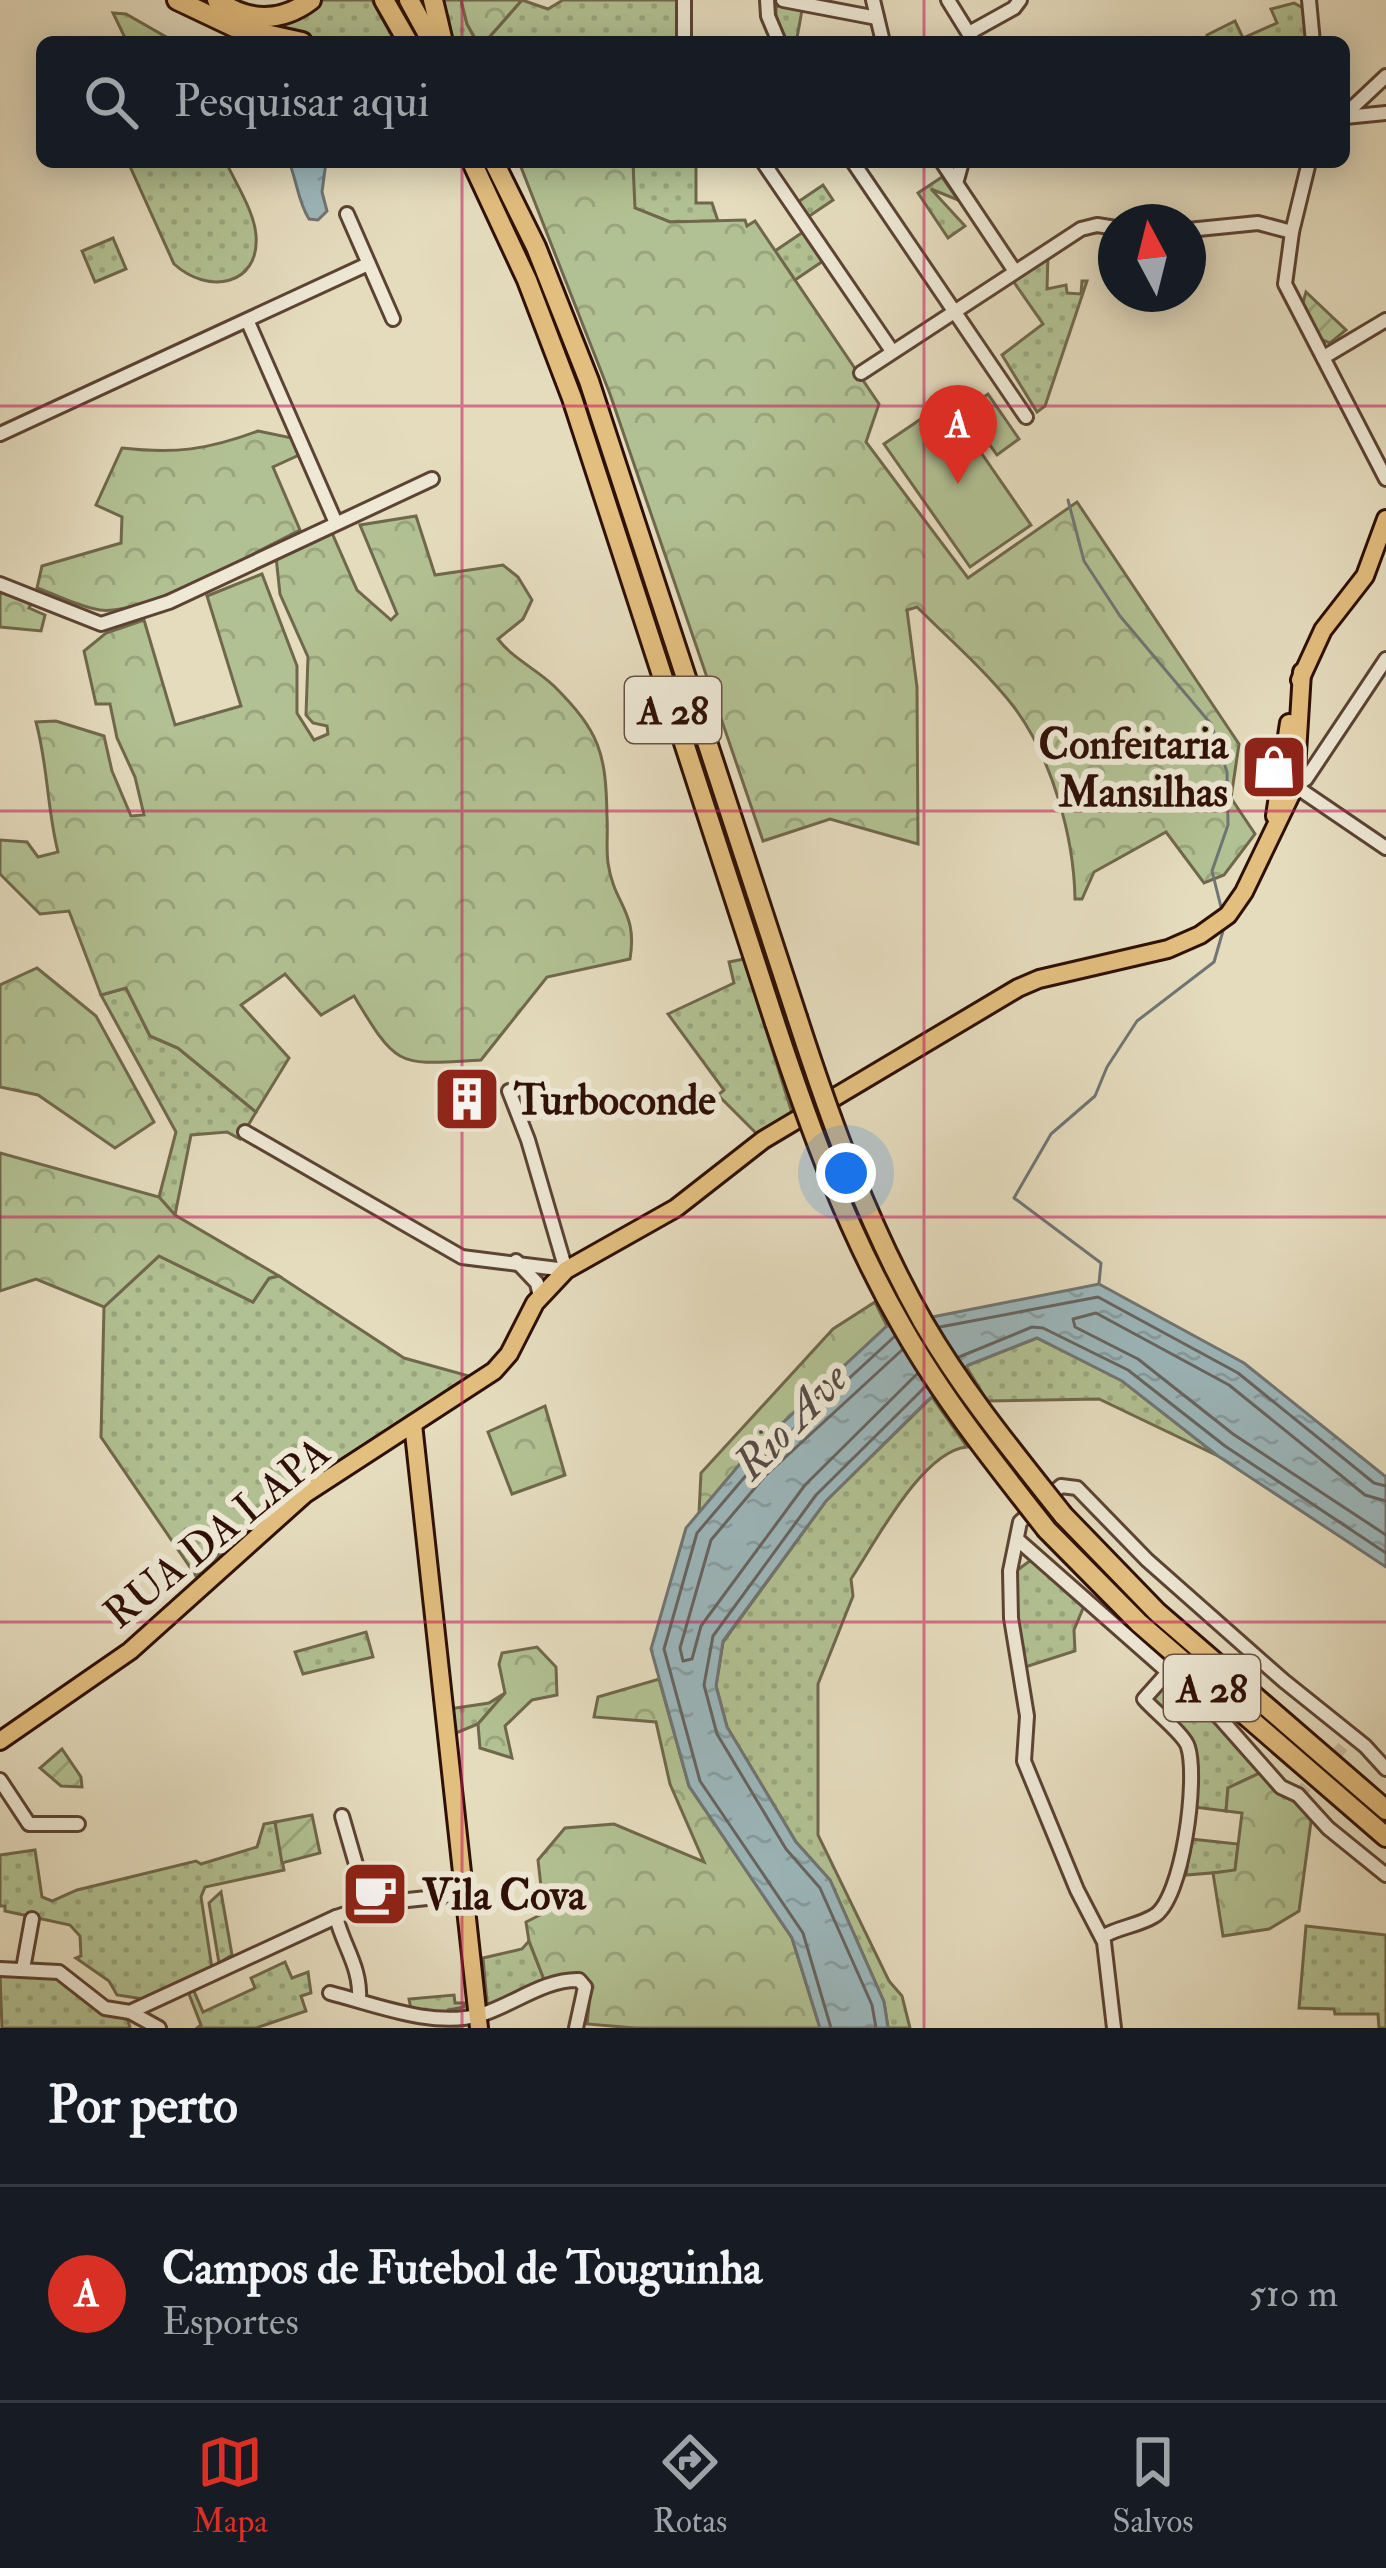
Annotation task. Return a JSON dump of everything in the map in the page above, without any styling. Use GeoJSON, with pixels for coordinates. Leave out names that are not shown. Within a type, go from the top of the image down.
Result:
{"type":"FeatureCollection","features":[{"type":"Feature","properties":{"kind":"highway"},"geometry":{"type":"LineString","coordinates":[[177,0],[234,27],[275,36]]}},
{"type":"Feature","properties":{"kind":"highway"},"geometry":{"type":"LineString","coordinates":[[217,0],[259,18],[289,14],[311,0]]}},
{"type":"Feature","properties":{"kind":"highway"},"geometry":{"type":"LineString","coordinates":[[384,0],[404,36]]}},
{"type":"Feature","properties":{"kind":"highway"},"geometry":{"type":"LineString","coordinates":[[410,0],[429,36]]}},
{"type":"Feature","properties":{"kind":"highway"},"geometry":{"type":"LineString","coordinates":[[433,0],[442,36]]}},
{"type":"Feature","properties":{"kind":"highway"},"geometry":{"type":"LineString","coordinates":[[465,168],[479,192],[488,194]]}},
{"type":"Feature","properties":{"kind":"highway","name":"A 28"},"geometry":{"type":"LineString","coordinates":[[475,168],[527,280],[572,398],[814,1142],[855,1237],[904,1330],[962,1421],[1047,1530],[1139,1623],[1386,1837]]}},
{"type":"Feature","properties":{"kind":"highway","name":"A 28"},"geometry":{"type":"LineString","coordinates":[[497,168],[545,268],[589,381],[836,1137],[875,1229],[924,1323],[982,1414],[1063,1515],[1157,1612],[1386,1810]]}},
{"type":"Feature","properties":{"kind":"main road"},"geometry":{"type":"LineString","coordinates":[[1288,785],[1302,672],[1323,630],[1365,576],[1386,519]]}},
{"type":"Feature","properties":{"kind":"main road","name":"RUA DA LAPA"},"geometry":{"type":"LineString","coordinates":[[0,1741],[130,1651],[305,1494],[494,1372],[540,1297],[566,1270],[676,1208],[763,1141],[1018,988],[1168,949],[1228,915],[1273,835],[1288,785]]}},
{"type":"Feature","properties":{"kind":"main road"},"geometry":{"type":"LineString","coordinates":[[413,1424],[479,2022]]}},
{"type":"Feature","properties":{"kind":"street"},"geometry":{"type":"LineString","coordinates":[[684,0],[684,36]]}},
{"type":"Feature","properties":{"kind":"street"},"geometry":{"type":"LineString","coordinates":[[767,0],[776,36]]}},
{"type":"Feature","properties":{"kind":"street"},"geometry":{"type":"LineString","coordinates":[[783,0],[877,18]]}},
{"type":"Feature","properties":{"kind":"street"},"geometry":{"type":"LineString","coordinates":[[873,0],[882,36]]}},
{"type":"Feature","properties":{"kind":"street"},"geometry":{"type":"LineString","coordinates":[[948,0],[971,36]]}},
{"type":"Feature","properties":{"kind":"street"},"geometry":{"type":"LineString","coordinates":[[1309,0],[1312,36]]}},
{"type":"Feature","properties":{"kind":"street"},"geometry":{"type":"LineString","coordinates":[[973,36],[1014,3]]}},
{"type":"Feature","properties":{"kind":"street"},"geometry":{"type":"LineString","coordinates":[[1350,110],[1386,76]]}},
{"type":"Feature","properties":{"kind":"street"},"geometry":{"type":"LineString","coordinates":[[1350,114],[1386,113]]}},
{"type":"Feature","properties":{"kind":"street"},"geometry":{"type":"LineString","coordinates":[[768,168],[892,351]]}},
{"type":"Feature","properties":{"kind":"street"},"geometry":{"type":"LineString","coordinates":[[857,168],[1026,417]]}},
{"type":"Feature","properties":{"kind":"street"},"geometry":{"type":"LineString","coordinates":[[947,168],[1014,270]]}},
{"type":"Feature","properties":{"kind":"street"},"geometry":{"type":"LineString","coordinates":[[957,180],[960,168]]}},
{"type":"Feature","properties":{"kind":"street"},"geometry":{"type":"LineString","coordinates":[[1308,168],[1285,284],[1384,472]]}},
{"type":"Feature","properties":{"kind":"street"},"geometry":{"type":"LineString","coordinates":[[347,214],[393,319]]}},
{"type":"Feature","properties":{"kind":"street"},"geometry":{"type":"LineString","coordinates":[[861,373],[1014,270],[1098,224]]}},
{"type":"Feature","properties":{"kind":"street"},"geometry":{"type":"LineString","coordinates":[[1206,228],[1258,224],[1292,232]]}},
{"type":"Feature","properties":{"kind":"street"},"geometry":{"type":"LineString","coordinates":[[0,434],[368,264]]}},
{"type":"Feature","properties":{"kind":"street"},"geometry":{"type":"LineString","coordinates":[[1278,305],[1293,302]]}},
{"type":"Feature","properties":{"kind":"street"},"geometry":{"type":"LineString","coordinates":[[1324,358],[1386,320]]}},
{"type":"Feature","properties":{"kind":"street"},"geometry":{"type":"LineString","coordinates":[[248,322],[336,523]]}},
{"type":"Feature","properties":{"kind":"street"},"geometry":{"type":"LineString","coordinates":[[0,584],[101,624],[169,602],[432,479]]}},
{"type":"Feature","properties":{"kind":"street"},"geometry":{"type":"LineString","coordinates":[[1288,785],[1306,779],[1386,659]]}},
{"type":"Feature","properties":{"kind":"street"},"geometry":{"type":"LineString","coordinates":[[1288,785],[1386,848]]}},
{"type":"Feature","properties":{"kind":"street"},"geometry":{"type":"LineString","coordinates":[[245,1132],[462,1257],[566,1270],[509,1091]]}},
{"type":"Feature","properties":{"kind":"street"},"geometry":{"type":"LineString","coordinates":[[515,1261],[537,1283],[540,1297]]}},
{"type":"Feature","properties":{"kind":"street"},"geometry":{"type":"LineString","coordinates":[[1114,2028],[1102,1937],[1077,1890],[1024,1761],[1027,1716],[1011,1618],[1010,1571],[1020,1522],[1061,1486],[1077,1489],[1148,1560],[1284,1681],[1365,1745],[1386,1769]]}},
{"type":"Feature","properties":{"kind":"street"},"geometry":{"type":"LineString","coordinates":[[1018,1540],[1220,1718],[1282,1787],[1386,1875]]}},
{"type":"Feature","properties":{"kind":"street"},"geometry":{"type":"LineString","coordinates":[[1102,1937],[1156,1916],[1171,1896],[1177,1876],[1191,1771],[1188,1742],[1144,1700],[1169,1671]]}},
{"type":"Feature","properties":{"kind":"street"},"geometry":{"type":"LineString","coordinates":[[0,1780],[29,1824],[78,1824]]}},
{"type":"Feature","properties":{"kind":"street"},"geometry":{"type":"LineString","coordinates":[[343,1816],[368,1906]]}},
{"type":"Feature","properties":{"kind":"street"},"geometry":{"type":"LineString","coordinates":[[130,2012],[337,1916],[368,1906],[465,1894]]}},
{"type":"Feature","properties":{"kind":"street"},"geometry":{"type":"LineString","coordinates":[[337,1916],[344,1948],[360,1976],[359,2000]]}},
{"type":"Feature","properties":{"kind":"street"},"geometry":{"type":"LineString","coordinates":[[23,1969],[32,1919]]}},
{"type":"Feature","properties":{"kind":"street"},"geometry":{"type":"LineString","coordinates":[[0,1969],[59,1972],[105,2008],[130,2012],[153,2025]]}},
{"type":"Feature","properties":{"kind":"street"},"geometry":{"type":"LineString","coordinates":[[330,1994],[439,2020],[479,2022],[547,1986],[579,1980],[585,1988],[577,2028]]}},
{"type":"Feature","properties":{"kind":"street"},"geometry":{"type":"LineString","coordinates":[[150,2004],[153,2025]]}},
{"type":"Feature","properties":{"kind":"green space"},"geometry":{"type":"Polygon","coordinates":[[[185,0],[211,0],[246,19],[317,0],[372,0],[392,36],[300,36],[185,0]]]}},
{"type":"Feature","properties":{"kind":"green space"},"geometry":{"type":"Polygon","coordinates":[[[440,0],[461,0],[474,36],[449,36],[440,0]]]}},
{"type":"Feature","properties":{"kind":"green space"},"geometry":{"type":"Polygon","coordinates":[[[461,0],[522,0],[490,36],[474,36],[461,0]]]}},
{"type":"Feature","properties":{"kind":"green space"},"geometry":{"type":"Polygon","coordinates":[[[522,0],[548,9],[563,0],[679,0],[679,36],[490,36],[522,0]]]}},
{"type":"Feature","properties":{"kind":"green space"},"geometry":{"type":"Polygon","coordinates":[[[1294,3],[1303,8],[1305,36],[1248,36],[1277,23],[1271,9],[1294,3]]]}},
{"type":"Feature","properties":{"kind":"green space"},"geometry":{"type":"Polygon","coordinates":[[[776,7],[802,10],[797,36],[784,36],[776,7]]]}},
{"type":"Feature","properties":{"kind":"green space"},"geometry":{"type":"Polygon","coordinates":[[[113,13],[126,14],[164,36],[124,36],[113,13]]]}},
{"type":"Feature","properties":{"kind":"green space"},"geometry":{"type":"Polygon","coordinates":[[[1235,21],[1242,36],[1207,36],[1207,35],[1235,21]]]}},
{"type":"Feature","properties":{"kind":"green space"},"geometry":{"type":"Polygon","coordinates":[[[131,168],[229,168],[255,226],[250,265],[241,275],[216,282],[187,274],[174,264],[131,168]]]}},
{"type":"Feature","properties":{"kind":"green space"},"geometry":{"type":"Polygon","coordinates":[[[521,168],[633,168],[635,208],[670,222],[745,220],[747,226],[755,221],[879,404],[866,442],[968,578],[1077,502],[1239,744],[1231,798],[1255,834],[1224,875],[1204,883],[1166,832],[1094,872],[1082,899],[1075,899],[1058,799],[1027,727],[992,681],[917,607],[907,610],[917,687],[918,844],[830,819],[763,841],[610,394],[521,168]]]}},
{"type":"Feature","properties":{"kind":"green space"},"geometry":{"type":"Polygon","coordinates":[[[633,168],[696,168],[696,203],[712,203],[718,221],[670,222],[634,208],[633,168]]]}},
{"type":"Feature","properties":{"kind":"green space"},"geometry":{"type":"Polygon","coordinates":[[[942,177],[958,200],[931,189],[965,226],[948,238],[918,193],[942,177]]]}},
{"type":"Feature","properties":{"kind":"green space"},"geometry":{"type":"Polygon","coordinates":[[[823,185],[833,200],[808,217],[798,202],[823,185]]]}},
{"type":"Feature","properties":{"kind":"green space"},"geometry":{"type":"Polygon","coordinates":[[[803,232],[823,261],[795,280],[775,251],[803,232]]]}},
{"type":"Feature","properties":{"kind":"green space"},"geometry":{"type":"Polygon","coordinates":[[[113,238],[126,269],[95,282],[82,251],[113,238]]]}},
{"type":"Feature","properties":{"kind":"green space"},"geometry":{"type":"Polygon","coordinates":[[[1048,255],[1047,289],[1066,285],[1067,293],[1081,294],[1082,281],[1087,281],[1045,406],[1037,412],[1002,355],[1043,324],[1011,278],[1048,255]]]}},
{"type":"Feature","properties":{"kind":"green space"},"geometry":{"type":"Polygon","coordinates":[[[1306,292],[1346,330],[1330,343],[1320,339],[1302,306],[1306,292]]]}},
{"type":"Feature","properties":{"kind":"green space"},"geometry":{"type":"Polygon","coordinates":[[[988,394],[1019,439],[997,455],[965,410],[988,394]]]}},
{"type":"Feature","properties":{"kind":"green space"},"geometry":{"type":"Polygon","coordinates":[[[946,402],[1031,525],[970,567],[884,444],[946,402]]]}},
{"type":"Feature","properties":{"kind":"green space"},"geometry":{"type":"Polygon","coordinates":[[[258,431],[292,438],[299,455],[273,467],[300,530],[171,593],[120,609],[76,604],[37,588],[42,566],[121,543],[122,517],[96,505],[122,448],[191,449],[258,431]]]}},
{"type":"Feature","properties":{"kind":"green space"},"geometry":{"type":"Polygon","coordinates":[[[416,516],[435,575],[503,565],[518,577],[532,600],[523,619],[498,639],[569,702],[597,745],[605,776],[608,863],[631,930],[630,959],[547,977],[481,1060],[453,1062],[416,1061],[391,1050],[354,996],[321,1015],[285,974],[241,1005],[289,1058],[256,1112],[178,1048],[150,1036],[126,988],[101,995],[69,911],[40,914],[0,874],[0,840],[27,842],[38,857],[58,852],[36,722],[56,721],[104,736],[112,771],[131,816],[144,815],[110,704],[96,704],[84,651],[106,633],[144,620],[175,725],[241,706],[207,596],[262,574],[297,666],[297,713],[314,740],[328,734],[327,726],[313,723],[306,715],[308,657],[280,594],[276,557],[332,533],[357,590],[391,620],[397,614],[360,525],[416,516]]]}},
{"type":"Feature","properties":{"kind":"green space"},"geometry":{"type":"Polygon","coordinates":[[[0,592],[32,602],[29,608],[45,615],[41,631],[0,627],[0,592]]]}},
{"type":"Feature","properties":{"kind":"green space"},"geometry":{"type":"Polygon","coordinates":[[[744,959],[793,1116],[757,1134],[718,1095],[724,1090],[668,1014],[734,983],[729,962],[744,959]]]}},
{"type":"Feature","properties":{"kind":"green space"},"geometry":{"type":"Polygon","coordinates":[[[37,968],[96,1016],[154,1122],[115,1148],[38,1095],[0,1087],[0,985],[37,968]]]}},
{"type":"Feature","properties":{"kind":"green space"},"geometry":{"type":"Polygon","coordinates":[[[126,988],[150,1036],[178,1048],[256,1112],[240,1139],[227,1132],[191,1135],[175,1215],[159,1197],[176,1132],[101,995],[126,988]]]}},
{"type":"Feature","properties":{"kind":"green space"},"geometry":{"type":"Polygon","coordinates":[[[0,1153],[159,1197],[175,1215],[279,1276],[269,1278],[253,1302],[159,1256],[104,1307],[36,1279],[0,1291],[0,1153]]]}},
{"type":"Feature","properties":{"kind":"green space"},"geometry":{"type":"Polygon","coordinates":[[[159,1256],[253,1302],[269,1278],[279,1276],[404,1358],[469,1376],[272,1505],[196,1576],[101,1437],[104,1307],[159,1256]]]}},
{"type":"Feature","properties":{"kind":"green space"},"geometry":{"type":"Polygon","coordinates":[[[875,1302],[887,1326],[745,1458],[699,1513],[701,1473],[833,1329],[875,1302]]]}},
{"type":"Feature","properties":{"kind":"green space"},"geometry":{"type":"Polygon","coordinates":[[[1037,1338],[1122,1380],[1218,1456],[1099,1399],[987,1401],[966,1366],[1037,1338]]]}},
{"type":"Feature","properties":{"kind":"green space"},"geometry":{"type":"Polygon","coordinates":[[[932,1397],[967,1447],[933,1464],[873,1544],[851,1579],[853,1596],[818,1684],[818,1835],[889,1981],[902,1996],[910,2028],[888,2028],[884,2002],[830,1880],[796,1842],[727,1727],[716,1686],[723,1642],[826,1501],[932,1397]]]}},
{"type":"Feature","properties":{"kind":"green space"},"geometry":{"type":"Polygon","coordinates":[[[545,1406],[565,1475],[512,1494],[488,1432],[545,1406]]]}},
{"type":"Feature","properties":{"kind":"green space"},"geometry":{"type":"Polygon","coordinates":[[[1031,1560],[1084,1606],[1074,1630],[1075,1651],[1022,1668],[1015,1572],[1031,1560]]]}},
{"type":"Feature","properties":{"kind":"green space"},"geometry":{"type":"Polygon","coordinates":[[[366,1632],[373,1657],[303,1674],[295,1652],[366,1632]]]}},
{"type":"Feature","properties":{"kind":"green space"},"geometry":{"type":"Polygon","coordinates":[[[537,1647],[556,1667],[557,1695],[532,1700],[505,1726],[512,1758],[480,1748],[478,1724],[505,1693],[499,1664],[502,1653],[537,1647]]]}},
{"type":"Feature","properties":{"kind":"green space"},"geometry":{"type":"Polygon","coordinates":[[[1173,1677],[1264,1771],[1228,1788],[1226,1811],[1194,1807],[1196,1771],[1190,1748],[1151,1703],[1153,1693],[1173,1677]]]}},
{"type":"Feature","properties":{"kind":"green space"},"geometry":{"type":"Polygon","coordinates":[[[659,1679],[689,1786],[792,1938],[820,2028],[587,2024],[591,1984],[577,1974],[545,1982],[526,1922],[544,1913],[538,1860],[565,1828],[614,1824],[704,1862],[670,1784],[656,1722],[594,1717],[598,1697],[659,1679]]]}},
{"type":"Feature","properties":{"kind":"green space"},"geometry":{"type":"Polygon","coordinates":[[[505,1693],[478,1724],[451,1735],[449,1709],[489,1703],[505,1693]]]}},
{"type":"Feature","properties":{"kind":"green space"},"geometry":{"type":"Polygon","coordinates":[[[62,1749],[81,1777],[82,1787],[61,1786],[40,1768],[62,1749]]]}},
{"type":"Feature","properties":{"kind":"green space"},"geometry":{"type":"Polygon","coordinates":[[[1264,1771],[1312,1814],[1299,1911],[1269,1929],[1223,1936],[1213,1873],[1235,1870],[1242,1813],[1226,1811],[1228,1788],[1264,1771]]]}},
{"type":"Feature","properties":{"kind":"green space"},"geometry":{"type":"Polygon","coordinates":[[[312,1815],[320,1853],[282,1863],[275,1822],[312,1815]]]}},
{"type":"Feature","properties":{"kind":"green space"},"geometry":{"type":"Polygon","coordinates":[[[275,1822],[284,1870],[205,1887],[201,1897],[212,1968],[143,1999],[117,1995],[109,1981],[76,1958],[81,1956],[80,1936],[70,1925],[0,1906],[0,1855],[35,1850],[42,1897],[52,1901],[77,1890],[257,1847],[264,1824],[275,1822]]]}},
{"type":"Feature","properties":{"kind":"green space"},"geometry":{"type":"Polygon","coordinates":[[[1191,1839],[1238,1844],[1235,1871],[1186,1875],[1191,1839]]]}},
{"type":"Feature","properties":{"kind":"green space"},"geometry":{"type":"Polygon","coordinates":[[[221,1892],[232,1955],[219,1963],[209,1903],[221,1892]]]}},
{"type":"Feature","properties":{"kind":"green space"},"geometry":{"type":"Polygon","coordinates":[[[1306,1926],[1386,1935],[1386,2028],[1379,2028],[1378,2014],[1299,2008],[1306,1926]]]}},
{"type":"Feature","properties":{"kind":"green space"},"geometry":{"type":"Polygon","coordinates":[[[529,1941],[545,1982],[493,2005],[487,2003],[483,1958],[522,1949],[529,1941]]]}},
{"type":"Feature","properties":{"kind":"green space"},"geometry":{"type":"Polygon","coordinates":[[[285,1962],[292,1978],[308,1972],[311,1993],[301,1996],[306,2011],[256,2028],[197,2028],[201,2025],[187,1989],[193,1989],[203,2012],[255,1988],[251,1978],[285,1962]]]}},
{"type":"Feature","properties":{"kind":"green space"},"geometry":{"type":"Polygon","coordinates":[[[0,1975],[59,1978],[100,2013],[127,2017],[130,2028],[2,2028],[0,1975]]]}},
{"type":"Feature","properties":{"kind":"green space"},"geometry":{"type":"Polygon","coordinates":[[[454,1995],[455,2003],[464,2003],[464,2007],[448,2010],[447,2016],[411,2009],[409,1999],[454,1995]]]}},
{"type":"Feature","properties":{"kind":"water"},"geometry":{"type":"Polygon","coordinates":[[[291,168],[325,168],[322,192],[327,211],[318,220],[309,219],[291,168]]]}},
{"type":"Feature","properties":{"kind":"water","name":"Rio Ave"},"geometry":{"type":"Polygon","coordinates":[[[1099,1284],[1244,1363],[1386,1477],[1386,1567],[1218,1456],[1122,1381],[1037,1338],[968,1365],[826,1501],[723,1641],[716,1686],[727,1727],[796,1842],[830,1880],[884,2002],[888,2028],[820,2028],[792,1938],[689,1786],[651,1649],[686,1528],[745,1458],[887,1326],[1099,1284]]]}},
{"type":"Feature","properties":{"kind":"waterway"},"geometry":{"type":"LineString","coordinates":[[1068,500],[1084,561],[1120,616],[1211,724],[1227,772],[1228,825],[1212,871],[1221,907]]}},
{"type":"Feature","properties":{"kind":"waterway"},"geometry":{"type":"LineString","coordinates":[[1099,1283],[1101,1263],[1014,1198],[1051,1134],[1095,1096],[1107,1067],[1137,1021],[1214,962],[1223,931]]}},
{"type":"Feature","properties":{"kind":"tunnel"},"geometry":{"type":"LineString","coordinates":[[1298,1795],[1353,1736]]}},
{"type":"Feature","properties":{"kind":"place","name":"Campos de Futebol de Touguinha"},"geometry":{"type":"Point","coordinates":[958,484]}},
{"type":"Feature","properties":{"kind":"place","name":"Confeitaria Mansilhas"},"geometry":{"type":"Point","coordinates":[1274,767]}},
{"type":"Feature","properties":{"kind":"place","name":"Turboconde"},"geometry":{"type":"Point","coordinates":[467,1099]}},
{"type":"Feature","properties":{"kind":"place","name":"Vila Cova"},"geometry":{"type":"Point","coordinates":[375,1894]}}]}
